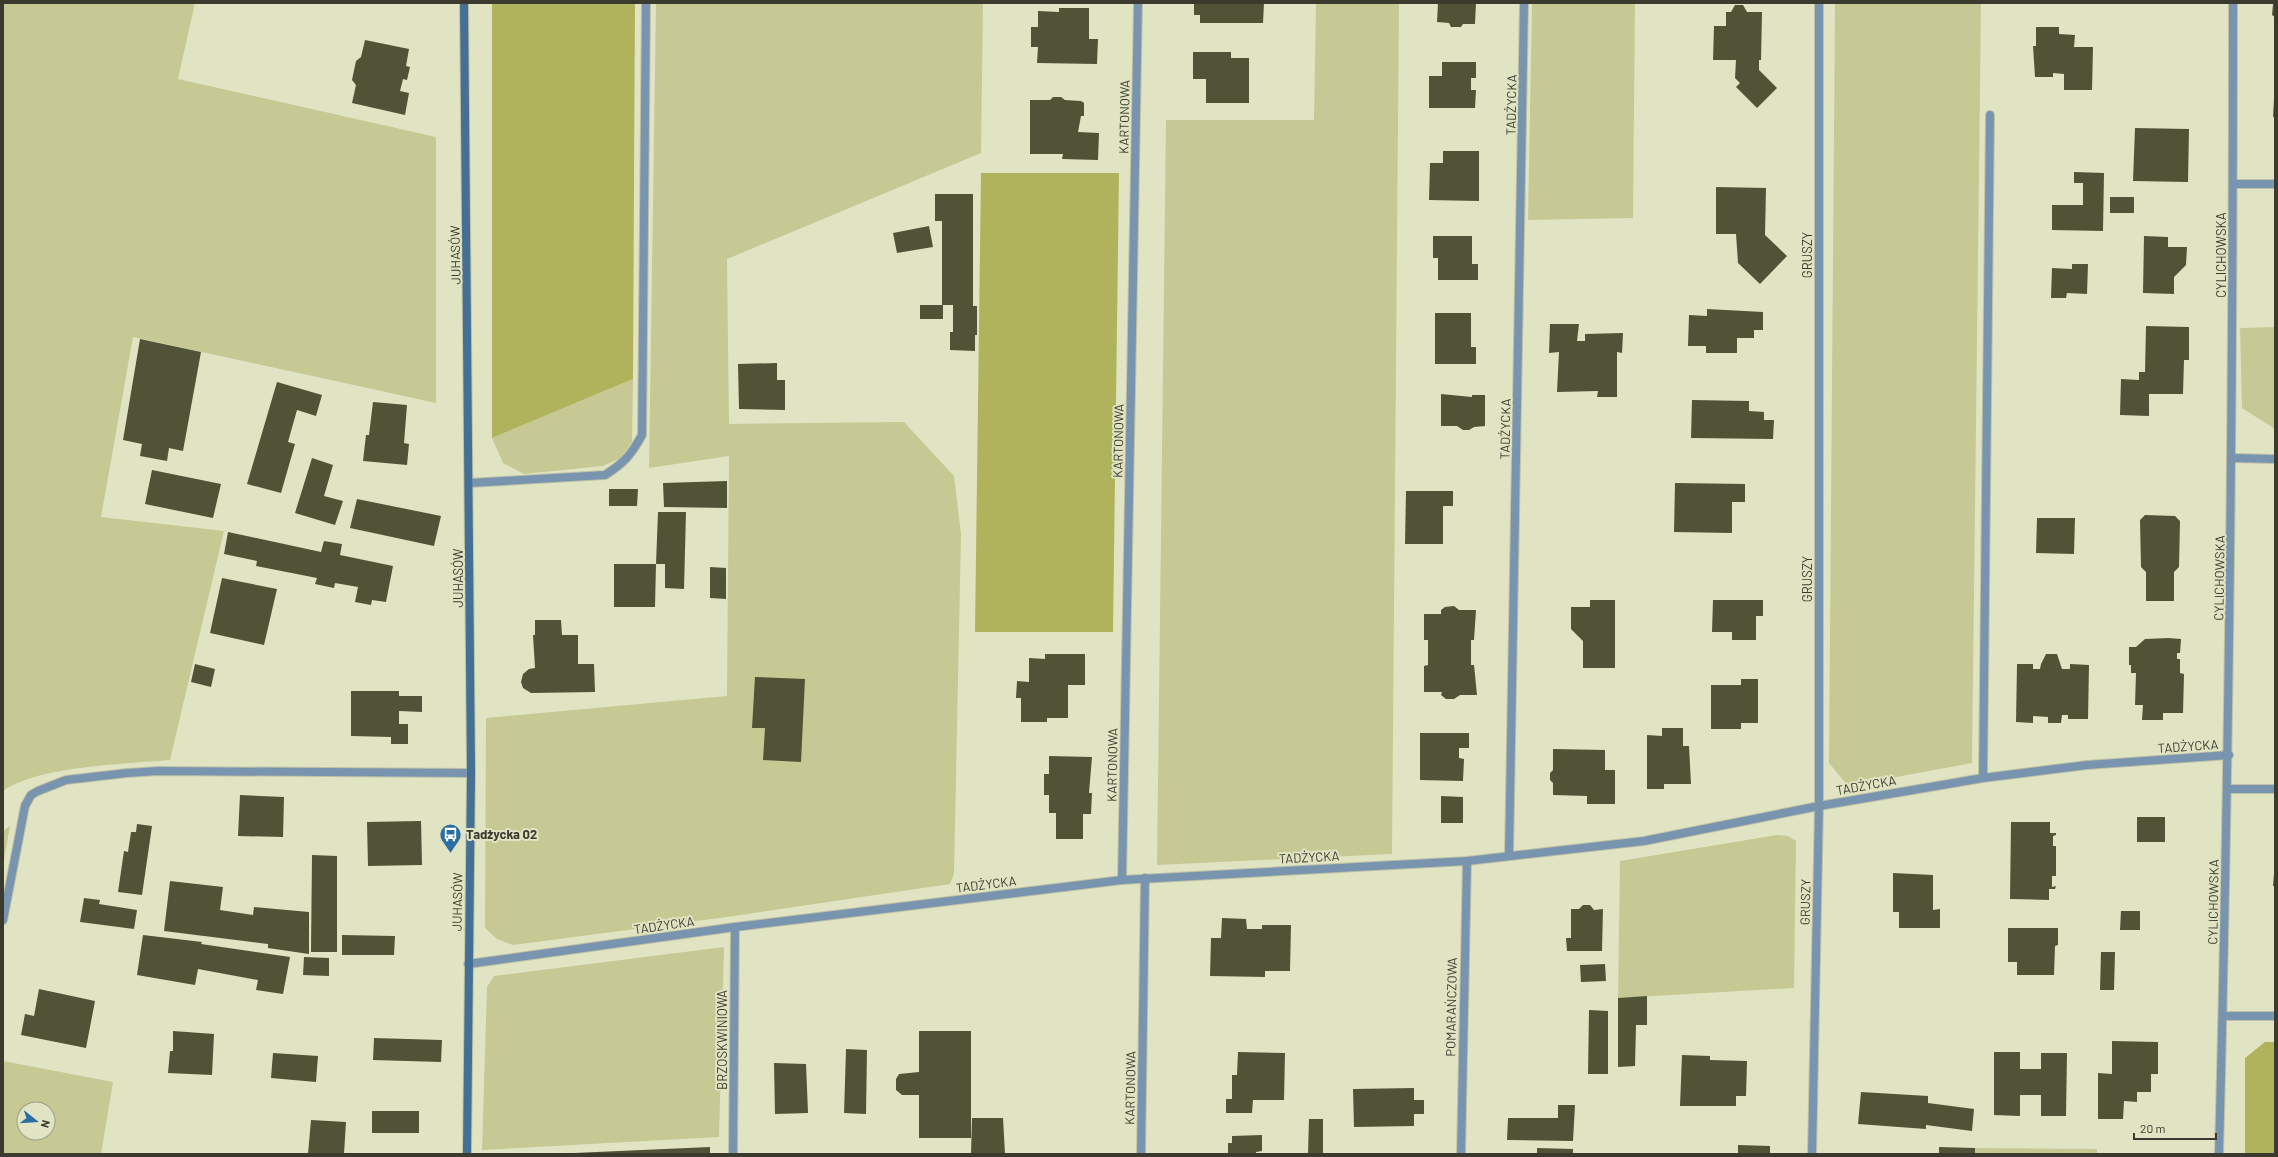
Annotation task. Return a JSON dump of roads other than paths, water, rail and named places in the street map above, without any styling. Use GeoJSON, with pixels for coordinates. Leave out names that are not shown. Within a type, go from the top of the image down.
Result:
{"type":"FeatureCollection","features":[{"type":"Feature","properties":{"kind":"street","name":"JUHASÓW"},"geometry":{"type":"LineString","coordinates":[[464,3],[470,483],[471,773],[466,1154]]}},
{"type":"Feature","properties":{"kind":"street"},"geometry":{"type":"LineString","coordinates":[[470,483],[605,475],[623,464],[634,450],[642,435],[646,3]]}},
{"type":"Feature","properties":{"kind":"street","name":"KARTONOWA"},"geometry":{"type":"LineString","coordinates":[[1122,880],[1138,3]]}},
{"type":"Feature","properties":{"kind":"street","name":"TADŻYCKA"},"geometry":{"type":"LineString","coordinates":[[1509,855],[1524,3]]}},
{"type":"Feature","properties":{"kind":"street","name":"GRUSZY"},"geometry":{"type":"LineString","coordinates":[[1812,1154],[1819,806],[1820,3]]}},
{"type":"Feature","properties":{"kind":"street","name":"CYLICHOWSKA"},"geometry":{"type":"LineString","coordinates":[[2219,1154],[2229,755],[2232,458],[2233,3]]}},
{"type":"Feature","properties":{"kind":"street"},"geometry":{"type":"LineString","coordinates":[[1983,778],[1990,115]]}},
{"type":"Feature","properties":{"kind":"street"},"geometry":{"type":"LineString","coordinates":[[2233,184],[2275,184]]}},
{"type":"Feature","properties":{"kind":"street"},"geometry":{"type":"LineString","coordinates":[[2232,458],[2275,459]]}},
{"type":"Feature","properties":{"kind":"street","name":"TADŻYCKA"},"geometry":{"type":"LineString","coordinates":[[468,964],[735,927],[1122,880],[1467,861],[1509,855],[1644,841],[1819,806],[1983,778],[2087,765],[2229,755]]}},
{"type":"Feature","properties":{"kind":"street"},"geometry":{"type":"LineString","coordinates":[[3,920],[25,806],[31,795],[66,780],[158,771],[471,773]]}},
{"type":"Feature","properties":{"kind":"street"},"geometry":{"type":"LineString","coordinates":[[2227,789],[2275,789]]}},
{"type":"Feature","properties":{"kind":"street","name":"POMARAŃCZOWA"},"geometry":{"type":"LineString","coordinates":[[1461,1154],[1467,861]]}},
{"type":"Feature","properties":{"kind":"street","name":"KARTONOWA"},"geometry":{"type":"LineString","coordinates":[[1141,1154],[1145,878]]}},
{"type":"Feature","properties":{"kind":"street","name":"BRZOSKWINIOWA"},"geometry":{"type":"LineString","coordinates":[[733,1154],[735,927]]}},
{"type":"Feature","properties":{"kind":"street"},"geometry":{"type":"LineString","coordinates":[[2223,1016],[2275,1016]]}},
{"type":"Feature","properties":{"kind":"place","name":"Tadżycka 02"},"geometry":{"type":"Point","coordinates":[450,854]}}]}
